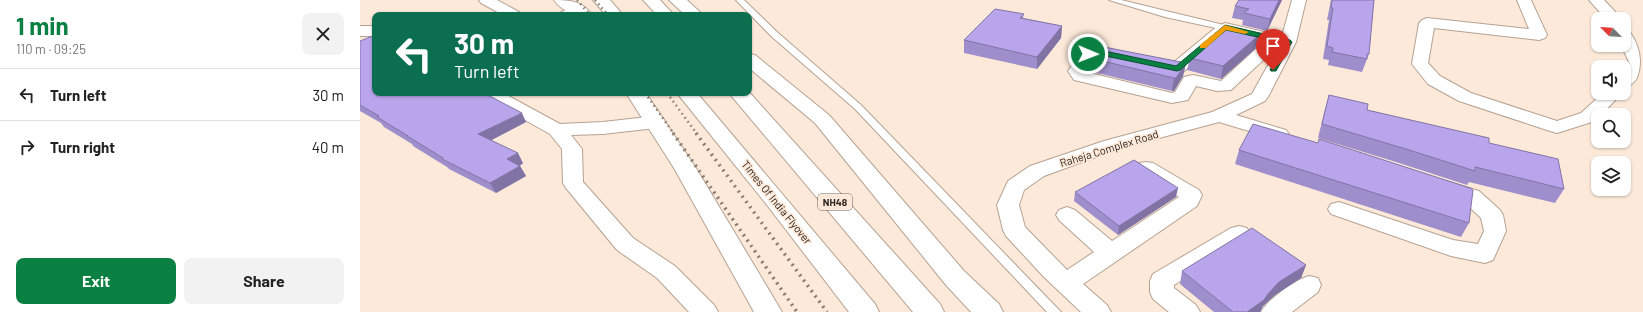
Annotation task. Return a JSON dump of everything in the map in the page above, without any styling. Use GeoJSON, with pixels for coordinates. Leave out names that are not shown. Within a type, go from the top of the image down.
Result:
{"type":"FeatureCollection","features":[{"type":"Feature","properties":{"kind":"main road"},"geometry":{"type":"LineString","coordinates":[[562,0],[577,12]]}},
{"type":"Feature","properties":{"kind":"main road"},"geometry":{"type":"LineString","coordinates":[[651,0],[663,12]]}},
{"type":"Feature","properties":{"kind":"main road"},"geometry":{"type":"LineString","coordinates":[[677,0],[691,12]]}},
{"type":"Feature","properties":{"kind":"main road"},"geometry":{"type":"LineString","coordinates":[[582,12],[601,1],[612,12]]}},
{"type":"Feature","properties":{"kind":"main road"},"geometry":{"type":"LineString","coordinates":[[752,61],[822,119],[955,278],[989,312]]}},
{"type":"Feature","properties":{"kind":"main road"},"geometry":{"type":"LineString","coordinates":[[638,96],[686,168],[768,312]]}},
{"type":"Feature","properties":{"kind":"main road","name":"Times Of India Flyover"},"geometry":{"type":"LineString","coordinates":[[690,96],[776,199],[865,312]]}},
{"type":"Feature","properties":{"kind":"main road","name":"NH48"},"geometry":{"type":"LineString","coordinates":[[742,96],[930,312]]}},
{"type":"Feature","properties":{"kind":"street"},"geometry":{"type":"LineString","coordinates":[[486,0],[508,12]]}},
{"type":"Feature","properties":{"kind":"street","name":"Raheja Complex Road"},"geometry":{"type":"LineString","coordinates":[[1098,312],[1014,230],[1008,205],[1015,186],[1037,171],[1111,145],[1219,116],[1259,97],[1288,42],[1299,0]]}},
{"type":"Feature","properties":{"kind":"street"},"geometry":{"type":"LineString","coordinates":[[1524,0],[1539,35],[1427,23],[1420,64],[1434,80],[1465,97],[1557,127],[1588,117],[1606,100]]}},
{"type":"Feature","properties":{"kind":"street"},"geometry":{"type":"LineString","coordinates":[[1596,0],[1607,12]]}},
{"type":"Feature","properties":{"kind":"street"},"geometry":{"type":"LineString","coordinates":[[1222,30],[1288,42]]}},
{"type":"Feature","properties":{"kind":"street"},"geometry":{"type":"LineString","coordinates":[[1177,68],[1222,30]]}},
{"type":"Feature","properties":{"kind":"street"},"geometry":{"type":"LineString","coordinates":[[1193,80],[1190,81],[1182,96],[1172,98],[1080,76],[1076,71],[1088,54],[1095,52],[1177,68],[1193,80],[1217,86],[1225,86],[1266,49],[1265,44],[1222,30]]}},
{"type":"Feature","properties":{"kind":"street"},"geometry":{"type":"LineString","coordinates":[[360,31],[372,31]]}},
{"type":"Feature","properties":{"kind":"street"},"geometry":{"type":"LineString","coordinates":[[1631,50],[1638,64],[1631,75]]}},
{"type":"Feature","properties":{"kind":"street"},"geometry":{"type":"LineString","coordinates":[[495,96],[557,130],[572,149],[573,183],[625,244],[666,272],[705,312]]}},
{"type":"Feature","properties":{"kind":"street"},"geometry":{"type":"LineString","coordinates":[[1219,116],[1294,139]]}},
{"type":"Feature","properties":{"kind":"street"},"geometry":{"type":"LineString","coordinates":[[557,130],[603,128],[656,122]]}},
{"type":"Feature","properties":{"kind":"street"},"geometry":{"type":"LineString","coordinates":[[1066,282],[1189,201],[1191,195],[1141,165]]}},
{"type":"Feature","properties":{"kind":"street"},"geometry":{"type":"LineString","coordinates":[[1339,209],[1450,248],[1485,254],[1495,231],[1492,215],[1471,196],[1428,181]]}},
{"type":"Feature","properties":{"kind":"street"},"geometry":{"type":"LineString","coordinates":[[1067,215],[1087,234],[1111,252]]}},
{"type":"Feature","properties":{"kind":"street"},"geometry":{"type":"LineString","coordinates":[[1188,312],[1162,292],[1162,280],[1239,234]]}},
{"type":"Feature","properties":{"kind":"street"},"geometry":{"type":"LineString","coordinates":[[1274,312],[1310,285]]}},
{"type":"Feature","properties":{"kind":"lane"},"geometry":{"type":"LineString","coordinates":[[740,0],[774,34],[858,107],[1055,312]]}},
{"type":"Feature","properties":{"kind":"lane"},"geometry":{"type":"LineString","coordinates":[[1113,0],[1222,30]]}},
{"type":"Feature","properties":{"kind":"building"},"geometry":{"type":"Polygon","coordinates":[[[1239,0],[1279,0],[1270,19],[1244,13],[1249,9],[1235,6],[1239,0]]]}},
{"type":"Feature","properties":{"kind":"building"},"geometry":{"type":"Polygon","coordinates":[[[1332,0],[1374,0],[1369,54],[1367,54],[1367,59],[1332,52],[1333,48],[1327,46],[1333,8],[1331,8],[1332,0]]]}},
{"type":"Feature","properties":{"kind":"building"},"geometry":{"type":"Polygon","coordinates":[[[995,9],[1024,14],[1020,18],[1062,26],[1037,57],[964,40],[995,9]]]}},
{"type":"Feature","properties":{"kind":"building"},"geometry":{"type":"Polygon","coordinates":[[[1226,27],[1258,36],[1223,66],[1190,58],[1226,27]]]}},
{"type":"Feature","properties":{"kind":"building"},"geometry":{"type":"Polygon","coordinates":[[[372,36],[372,96],[490,96],[522,113],[478,134],[518,153],[507,159],[520,166],[490,183],[442,159],[443,158],[360,105],[360,41],[372,36]]]}},
{"type":"Feature","properties":{"kind":"building"},"geometry":{"type":"Polygon","coordinates":[[[1104,47],[1186,63],[1176,78],[1174,78],[1094,59],[1104,47]]]}},
{"type":"Feature","properties":{"kind":"building"},"geometry":{"type":"Polygon","coordinates":[[[1329,95],[1368,104],[1367,110],[1489,138],[1489,143],[1558,159],[1564,189],[1475,167],[1475,171],[1322,124],[1329,95]]]}},
{"type":"Feature","properties":{"kind":"building"},"geometry":{"type":"Polygon","coordinates":[[[1253,124],[1318,143],[1319,139],[1470,188],[1473,190],[1469,223],[1239,150],[1253,124]]]}},
{"type":"Feature","properties":{"kind":"building"},"geometry":{"type":"Polygon","coordinates":[[[1134,160],[1178,188],[1119,226],[1075,192],[1134,160]]]}},
{"type":"Feature","properties":{"kind":"building"},"geometry":{"type":"Polygon","coordinates":[[[1252,228],[1306,265],[1279,282],[1264,300],[1247,312],[1233,312],[1182,271],[1252,228]]]}},
{"type":"Feature","properties":{"kind":"railway"},"geometry":{"type":"LineString","coordinates":[[577,0],[587,12]]}},
{"type":"Feature","properties":{"kind":"railway"},"geometry":{"type":"LineString","coordinates":[[595,0],[605,12]]}},
{"type":"Feature","properties":{"kind":"railway"},"geometry":{"type":"LineString","coordinates":[[647,96],[674,134]]}},
{"type":"Feature","properties":{"kind":"railway"},"geometry":{"type":"LineString","coordinates":[[669,96],[697,134]]}},
{"type":"Feature","properties":{"kind":"railway"},"geometry":{"type":"LineString","coordinates":[[673,133],[797,312]]}},
{"type":"Feature","properties":{"kind":"railway"},"geometry":{"type":"LineString","coordinates":[[696,133],[827,312]]}},
{"type":"Feature","properties":{"kind":"slow traffic"},"geometry":{"type":"LineString","coordinates":[[1203,47],[1225,28],[1245,32]]}},
{"type":"Feature","properties":{"kind":"route"},"geometry":{"type":"LineString","coordinates":[[1088,54],[1095,52],[1177,68],[1225,28],[1288,42],[1273,70]]}}]}
